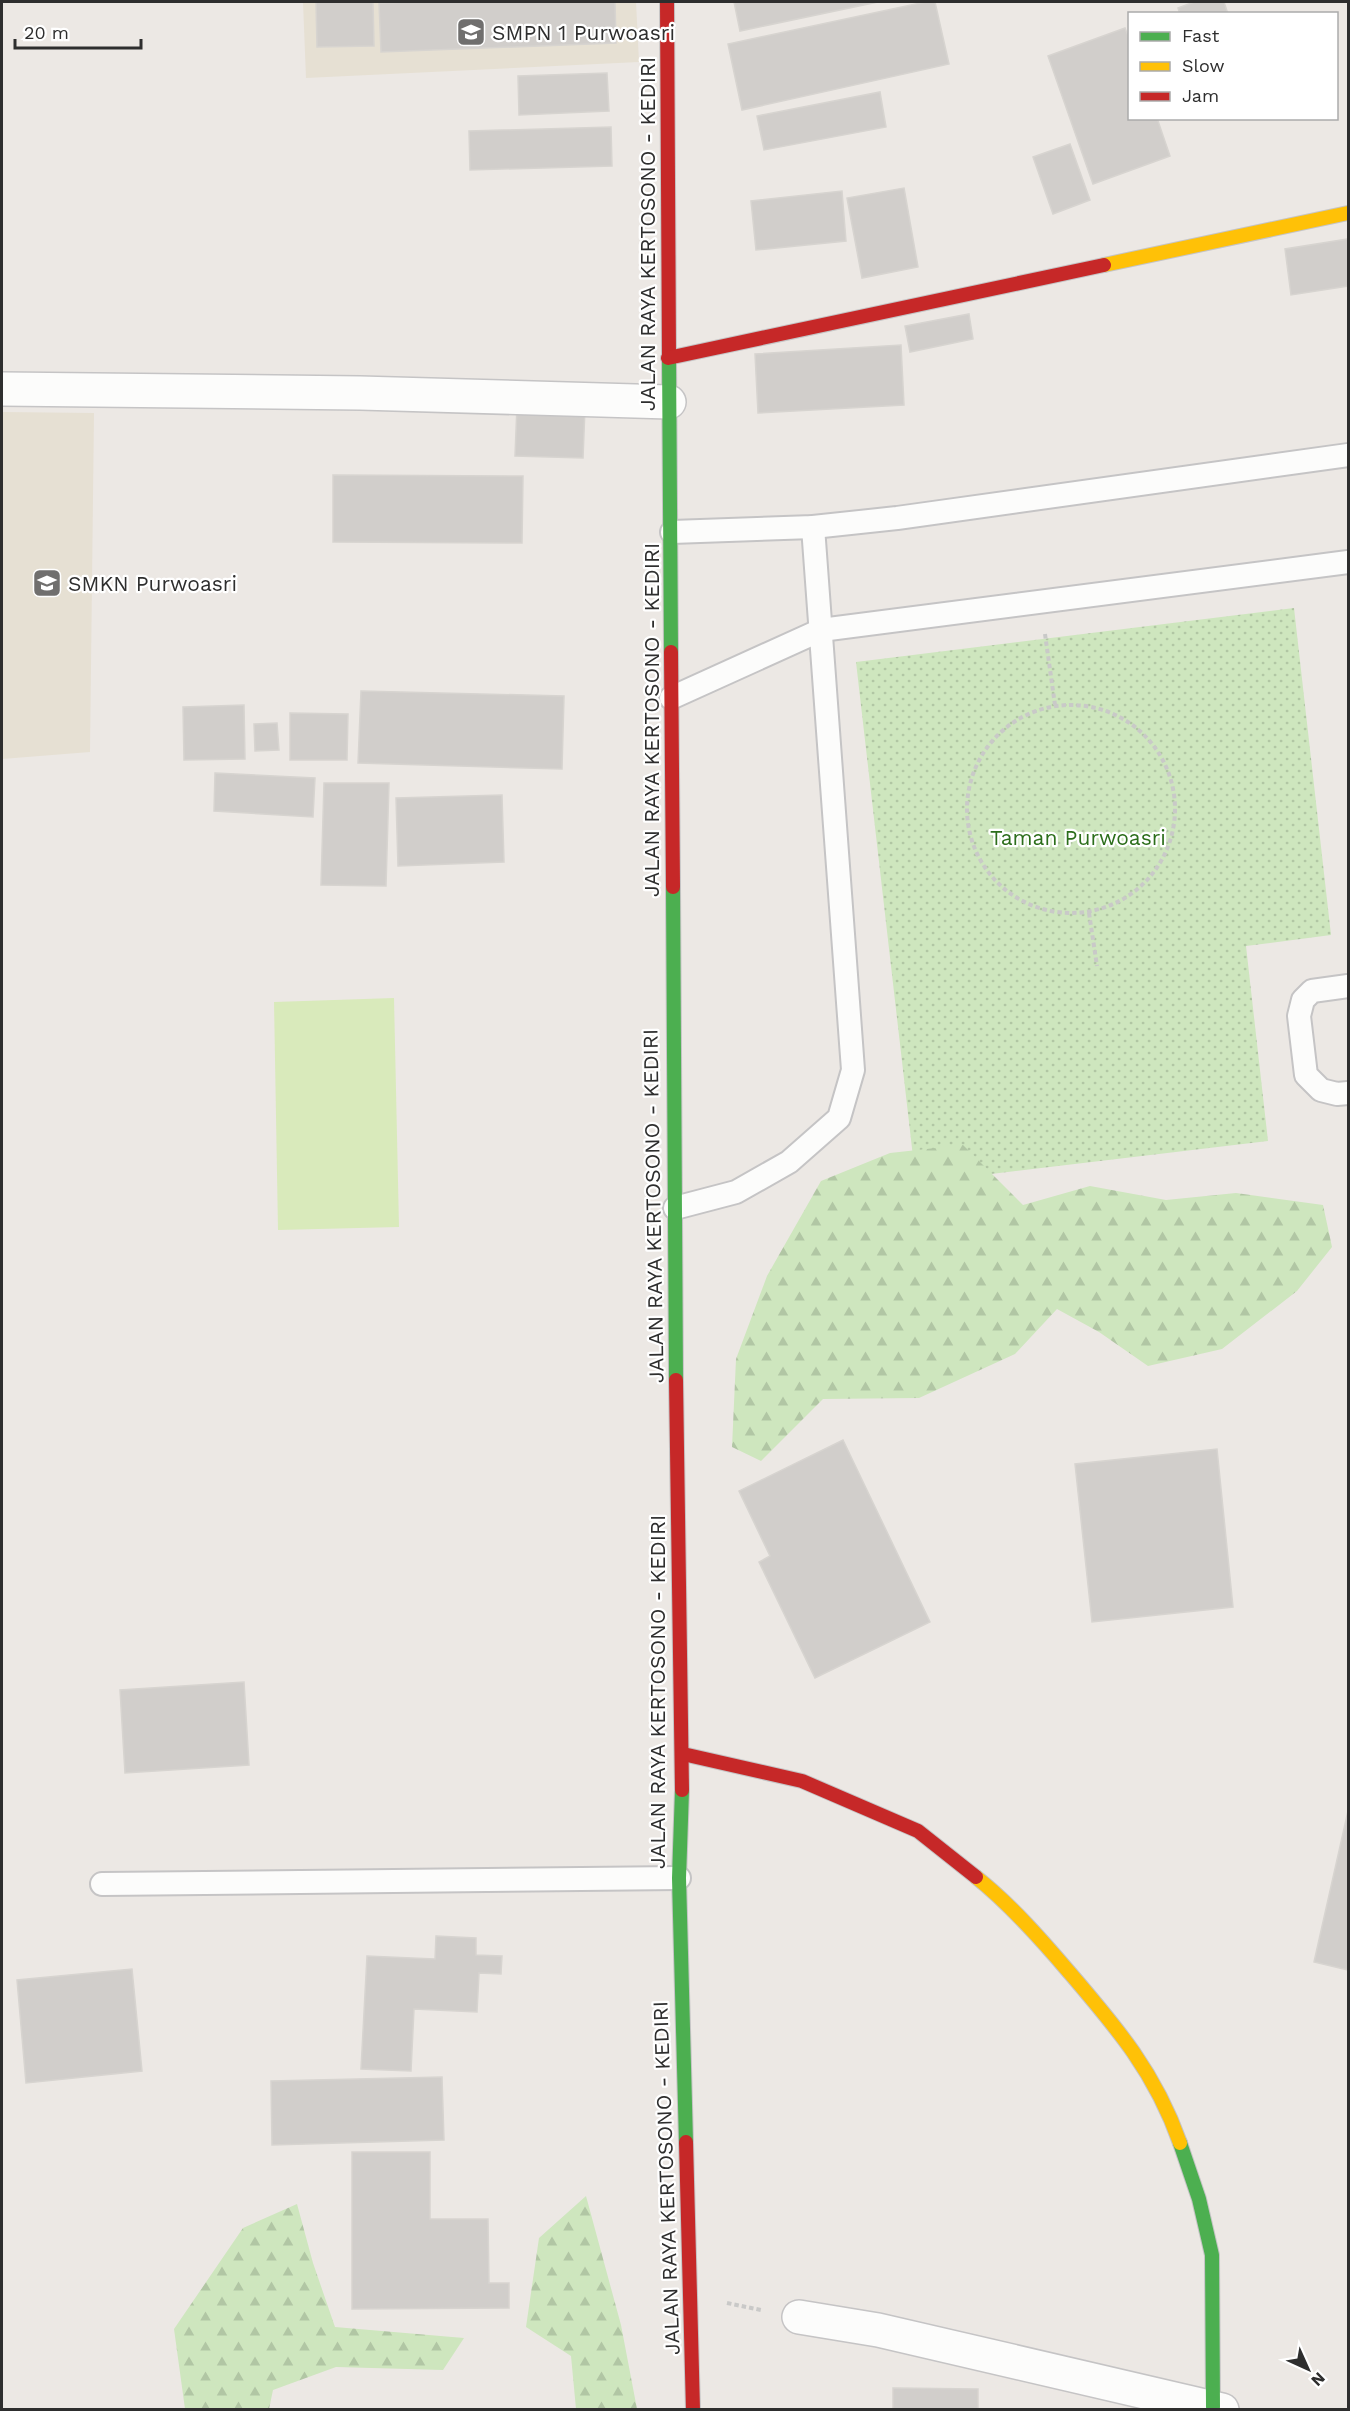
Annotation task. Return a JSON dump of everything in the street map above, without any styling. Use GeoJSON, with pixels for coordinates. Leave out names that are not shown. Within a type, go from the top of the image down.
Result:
{"type":"FeatureCollection","features":[{"type":"Feature","properties":{"kind":"main road","name":"JALAN RAYA KERTOSONO - KEDIRI"},"geometry":{"type":"LineString","coordinates":[[667,2],[677,1551],[683,1754],[679,1878],[693,2409]]}},
{"type":"Feature","properties":{"kind":"main road"},"geometry":{"type":"LineString","coordinates":[[668,358],[1348,213]]}},
{"type":"Feature","properties":{"kind":"main road"},"geometry":{"type":"LineString","coordinates":[[683,1754],[802,1781],[918,1831],[980,1880],[1046,1945],[1104,2013],[1137,2054],[1167,2106],[1199,2199],[1212,2255],[1217,2408]]}},
{"type":"Feature","properties":{"kind":"street"},"geometry":{"type":"LineString","coordinates":[[2,389],[360,393],[669,402]]}},
{"type":"Feature","properties":{"kind":"street"},"geometry":{"type":"LineString","coordinates":[[799,2317],[879,2330],[1217,2408]]}},
{"type":"Feature","properties":{"kind":"lane"},"geometry":{"type":"LineString","coordinates":[[672,532],[813,527],[1348,455]]}},
{"type":"Feature","properties":{"kind":"lane"},"geometry":{"type":"LineString","coordinates":[[675,1208],[736,1192],[789,1162],[839,1118],[853,1070],[813,527]]}},
{"type":"Feature","properties":{"kind":"lane"},"geometry":{"type":"LineString","coordinates":[[671,698],[821,630],[1348,562]]}},
{"type":"Feature","properties":{"kind":"lane"},"geometry":{"type":"LineString","coordinates":[[1348,986],[1312,992],[1303,1000],[1299,1016],[1306,1075],[1321,1090],[1337,1094],[1348,1093]]}},
{"type":"Feature","properties":{"kind":"lane"},"geometry":{"type":"LineString","coordinates":[[102,1884],[679,1878]]}},
{"type":"Feature","properties":{"kind":"path"},"geometry":{"type":"LineString","coordinates":[[1041,600],[1055,705]]}},
{"type":"Feature","properties":{"kind":"path"},"geometry":{"type":"LineString","coordinates":[[1055,705],[1091,706],[1126,718],[1153,743],[1171,774],[1176,810],[1170,846],[1152,877],[1123,901],[1089,913],[1056,913],[1024,903],[997,884],[978,858],[967,827],[968,794],[978,762],[997,735],[1024,716],[1055,705]]}},
{"type":"Feature","properties":{"kind":"path"},"geometry":{"type":"LineString","coordinates":[[1089,913],[1097,966]]}},
{"type":"Feature","properties":{"kind":"path"},"geometry":{"type":"LineString","coordinates":[[691,2295],[799,2317]]}},
{"type":"Feature","properties":{"kind":"shaded area","name":"SMPN 1 Purwoasri"},"geometry":{"type":"Polygon","coordinates":[[[303,2],[636,2],[639,62],[306,78],[303,2]]]}},
{"type":"Feature","properties":{"kind":"shaded area","name":"SMKN Purwoasri"},"geometry":{"type":"Polygon","coordinates":[[[2,412],[94,413],[90,752],[2,759],[2,412]]]}},
{"type":"Feature","properties":{"kind":"green space","name":"Taman Purwoasri"},"geometry":{"type":"Polygon","coordinates":[[[1294,608],[1331,935],[1246,946],[1268,1141],[916,1183],[856,662],[1294,608]]]}},
{"type":"Feature","properties":{"kind":"green space"},"geometry":{"type":"Polygon","coordinates":[[[394,998],[399,1227],[278,1230],[274,1002],[394,998]]]}},
{"type":"Feature","properties":{"kind":"green space"},"geometry":{"type":"Polygon","coordinates":[[[963,1145],[1023,1205],[1090,1186],[1166,1200],[1236,1193],[1323,1205],[1332,1247],[1297,1291],[1222,1349],[1148,1366],[1099,1332],[1057,1309],[1015,1354],[919,1398],[823,1399],[761,1461],[732,1447],[736,1359],[767,1276],[821,1181],[890,1153],[963,1145]]]}},
{"type":"Feature","properties":{"kind":"green space"},"geometry":{"type":"Polygon","coordinates":[[[586,2196],[621,2325],[637,2409],[576,2409],[571,2356],[526,2327],[539,2238],[586,2196]]]}},
{"type":"Feature","properties":{"kind":"green space"},"geometry":{"type":"Polygon","coordinates":[[[297,2204],[313,2263],[335,2327],[464,2338],[443,2370],[336,2367],[273,2390],[269,2409],[185,2409],[174,2329],[243,2228],[297,2204]]]}},
{"type":"Feature","properties":{"kind":"building"},"geometry":{"type":"Polygon","coordinates":[[[316,2],[373,2],[374,46],[317,47],[316,2]]]}},
{"type":"Feature","properties":{"kind":"building"},"geometry":{"type":"Polygon","coordinates":[[[615,2],[616,43],[381,52],[379,3],[615,2]]]}},
{"type":"Feature","properties":{"kind":"building"},"geometry":{"type":"Polygon","coordinates":[[[734,2],[878,2],[740,31],[734,2]]]}},
{"type":"Feature","properties":{"kind":"building"},"geometry":{"type":"Polygon","coordinates":[[[925,2],[935,2],[949,64],[742,110],[728,44],[925,2]]]}},
{"type":"Feature","properties":{"kind":"building"},"geometry":{"type":"Polygon","coordinates":[[[1194,2],[1224,2],[1227,12],[1179,12],[1178,8],[1194,2]]]}},
{"type":"Feature","properties":{"kind":"building"},"geometry":{"type":"Polygon","coordinates":[[[1125,28],[1128,36],[1128,120],[1158,120],[1170,156],[1093,184],[1048,56],[1125,28]]]}},
{"type":"Feature","properties":{"kind":"building"},"geometry":{"type":"Polygon","coordinates":[[[607,73],[609,111],[519,115],[518,76],[607,73]]]}},
{"type":"Feature","properties":{"kind":"building"},"geometry":{"type":"Polygon","coordinates":[[[880,92],[886,127],[764,150],[757,116],[880,92]]]}},
{"type":"Feature","properties":{"kind":"building"},"geometry":{"type":"Polygon","coordinates":[[[611,127],[612,166],[470,170],[469,131],[611,127]]]}},
{"type":"Feature","properties":{"kind":"building"},"geometry":{"type":"Polygon","coordinates":[[[1070,144],[1090,200],[1053,214],[1033,157],[1070,144]]]}},
{"type":"Feature","properties":{"kind":"building"},"geometry":{"type":"Polygon","coordinates":[[[904,188],[918,267],[862,278],[847,198],[904,188]]]}},
{"type":"Feature","properties":{"kind":"building"},"geometry":{"type":"Polygon","coordinates":[[[842,191],[846,241],[756,250],[751,201],[842,191]]]}},
{"type":"Feature","properties":{"kind":"building"},"geometry":{"type":"Polygon","coordinates":[[[1348,239],[1348,286],[1291,295],[1285,249],[1348,239]]]}},
{"type":"Feature","properties":{"kind":"building"},"geometry":{"type":"Polygon","coordinates":[[[969,314],[973,339],[910,352],[905,326],[969,314]]]}},
{"type":"Feature","properties":{"kind":"building"},"geometry":{"type":"Polygon","coordinates":[[[901,345],[904,405],[758,413],[755,354],[901,345]]]}},
{"type":"Feature","properties":{"kind":"building"},"geometry":{"type":"Polygon","coordinates":[[[517,406],[585,408],[583,458],[515,456],[517,406]]]}},
{"type":"Feature","properties":{"kind":"building"},"geometry":{"type":"Polygon","coordinates":[[[333,475],[523,476],[522,543],[333,542],[333,475]]]}},
{"type":"Feature","properties":{"kind":"building"},"geometry":{"type":"Polygon","coordinates":[[[361,691],[564,696],[562,769],[358,763],[361,691]]]}},
{"type":"Feature","properties":{"kind":"building"},"geometry":{"type":"Polygon","coordinates":[[[244,705],[245,759],[184,760],[183,707],[244,705]]]}},
{"type":"Feature","properties":{"kind":"building"},"geometry":{"type":"Polygon","coordinates":[[[290,713],[348,714],[347,760],[290,760],[290,713]]]}},
{"type":"Feature","properties":{"kind":"building"},"geometry":{"type":"Polygon","coordinates":[[[277,723],[279,750],[255,751],[254,724],[277,723]]]}},
{"type":"Feature","properties":{"kind":"building"},"geometry":{"type":"Polygon","coordinates":[[[215,773],[315,778],[313,817],[214,811],[215,773]]]}},
{"type":"Feature","properties":{"kind":"building"},"geometry":{"type":"Polygon","coordinates":[[[324,783],[389,783],[386,886],[321,885],[324,783]]]}},
{"type":"Feature","properties":{"kind":"building"},"geometry":{"type":"Polygon","coordinates":[[[502,795],[504,862],[398,866],[396,798],[502,795]]]}},
{"type":"Feature","properties":{"kind":"building"},"geometry":{"type":"Polygon","coordinates":[[[843,1440],[930,1622],[815,1678],[759,1562],[770,1556],[739,1491],[843,1440]]]}},
{"type":"Feature","properties":{"kind":"building"},"geometry":{"type":"Polygon","coordinates":[[[1217,1449],[1233,1607],[1092,1622],[1075,1464],[1217,1449]]]}},
{"type":"Feature","properties":{"kind":"building"},"geometry":{"type":"Polygon","coordinates":[[[244,1682],[249,1765],[125,1773],[120,1690],[244,1682]]]}},
{"type":"Feature","properties":{"kind":"building"},"geometry":{"type":"Polygon","coordinates":[[[1348,1811],[1348,1970],[1314,1962],[1348,1811]]]}},
{"type":"Feature","properties":{"kind":"building"},"geometry":{"type":"Polygon","coordinates":[[[436,1936],[476,1938],[476,1955],[502,1956],[501,1974],[479,1973],[477,2012],[414,2009],[411,2071],[361,2069],[367,1956],[435,1959],[436,1936]]]}},
{"type":"Feature","properties":{"kind":"building"},"geometry":{"type":"Polygon","coordinates":[[[132,1969],[142,2071],[26,2083],[17,1980],[132,1969]]]}},
{"type":"Feature","properties":{"kind":"building"},"geometry":{"type":"Polygon","coordinates":[[[442,2077],[444,2140],[272,2145],[271,2081],[442,2077]]]}},
{"type":"Feature","properties":{"kind":"building"},"geometry":{"type":"Polygon","coordinates":[[[352,2152],[430,2152],[430,2219],[488,2219],[489,2283],[509,2283],[509,2308],[352,2309],[352,2152]]]}},
{"type":"Feature","properties":{"kind":"building"},"geometry":{"type":"Polygon","coordinates":[[[893,2388],[978,2389],[978,2410],[893,2410],[893,2388]]]}},
{"type":"Feature","properties":{"kind":"traffic: fast"},"geometry":{"type":"LineString","coordinates":[[669,357],[671,652]]}},
{"type":"Feature","properties":{"kind":"traffic: fast"},"geometry":{"type":"LineString","coordinates":[[673,887],[676,1380]]}},
{"type":"Feature","properties":{"kind":"traffic: fast"},"geometry":{"type":"LineString","coordinates":[[682,1790],[679,1878],[686,2142]]}},
{"type":"Feature","properties":{"kind":"traffic: fast"},"geometry":{"type":"LineString","coordinates":[[1180,2143],[1199,2199],[1212,2255],[1213,2407]]}},
{"type":"Feature","properties":{"kind":"traffic: slow"},"geometry":{"type":"LineString","coordinates":[[1104,265],[1348,213]]}},
{"type":"Feature","properties":{"kind":"traffic: slow"},"geometry":{"type":"LineString","coordinates":[[976,1877],[1013,1910],[1119,2032],[1147,2072],[1180,2143]]}},
{"type":"Feature","properties":{"kind":"traffic: jam"},"geometry":{"type":"LineString","coordinates":[[667,2],[669,357]]}},
{"type":"Feature","properties":{"kind":"traffic: jam"},"geometry":{"type":"LineString","coordinates":[[668,358],[1104,265]]}},
{"type":"Feature","properties":{"kind":"traffic: jam"},"geometry":{"type":"LineString","coordinates":[[671,652],[673,887]]}},
{"type":"Feature","properties":{"kind":"traffic: jam"},"geometry":{"type":"LineString","coordinates":[[676,1380],[682,1790]]}},
{"type":"Feature","properties":{"kind":"traffic: jam"},"geometry":{"type":"LineString","coordinates":[[683,1754],[802,1781],[918,1831],[976,1877]]}},
{"type":"Feature","properties":{"kind":"traffic: jam"},"geometry":{"type":"LineString","coordinates":[[686,2142],[693,2410]]}},
{"type":"Feature","properties":{"kind":"place","name":"SMPN 1 Purwoasri"},"geometry":{"type":"Point","coordinates":[471,32]}},
{"type":"Feature","properties":{"kind":"place","name":"SMKN Purwoasri"},"geometry":{"type":"Point","coordinates":[47,583]}}]}
